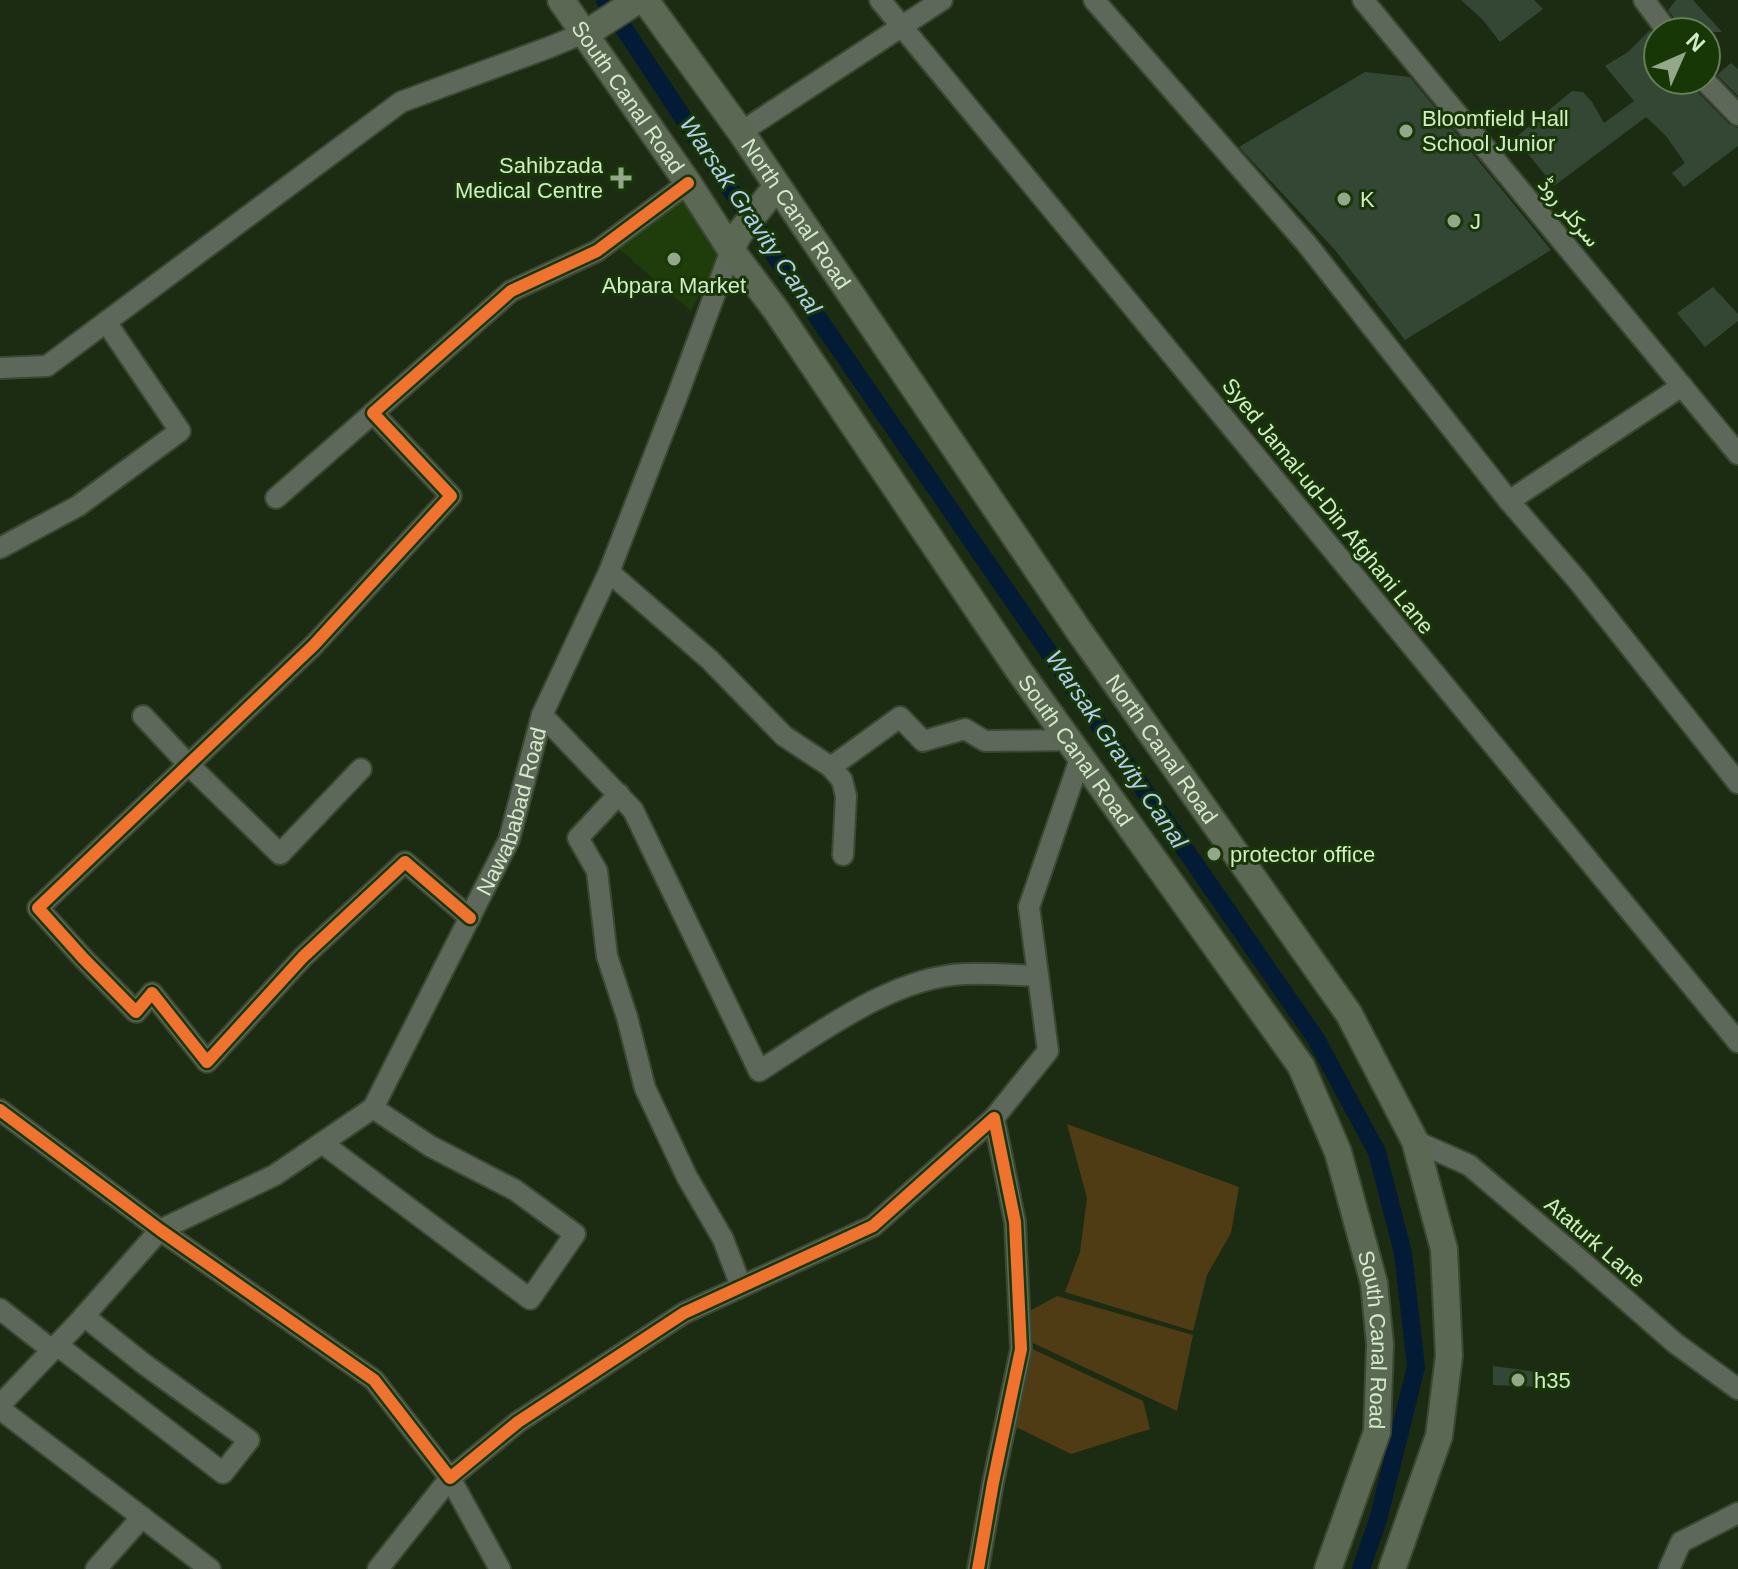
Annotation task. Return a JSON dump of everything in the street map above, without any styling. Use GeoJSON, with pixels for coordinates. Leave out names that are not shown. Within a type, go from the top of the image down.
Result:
{"type":"FeatureCollection","features":[{"type":"Feature","properties":{"kind":"main road","name":"South Canal Road"},"geometry":{"type":"LineString","coordinates":[[561,0],[587,32],[688,183],[734,242],[776,310],[1020,672],[1301,1066],[1338,1152],[1374,1283],[1380,1344],[1377,1432],[1328,1569]]}},
{"type":"Feature","properties":{"kind":"main road"},"geometry":{"type":"LineString","coordinates":[[587,32],[638,0]]}},
{"type":"Feature","properties":{"kind":"main road","name":"North Canal Road"},"geometry":{"type":"LineString","coordinates":[[645,0],[741,132],[769,196],[1349,1014],[1415,1141],[1444,1249],[1449,1356],[1439,1436],[1392,1569]]}},
{"type":"Feature","properties":{"kind":"main road"},"geometry":{"type":"LineString","coordinates":[[734,242],[769,196]]}},
{"type":"Feature","properties":{"kind":"street","name":"Syed Jamal-ud-Din Afghani Lane"},"geometry":{"type":"LineString","coordinates":[[880,0],[1738,1042]]}},
{"type":"Feature","properties":{"kind":"street"},"geometry":{"type":"LineString","coordinates":[[741,132],[942,0]]}},
{"type":"Feature","properties":{"kind":"street"},"geometry":{"type":"LineString","coordinates":[[1094,0],[1306,243],[1509,501],[1579,582],[1738,783]]}},
{"type":"Feature","properties":{"kind":"street","name":"سرکلر روڈ"},"geometry":{"type":"LineString","coordinates":[[1363,0],[1738,454]]}},
{"type":"Feature","properties":{"kind":"street"},"geometry":{"type":"LineString","coordinates":[[0,368],[47,366],[401,102],[587,32]]}},
{"type":"Feature","properties":{"kind":"street"},"geometry":{"type":"LineString","coordinates":[[1720,96],[1738,115]]}},
{"type":"Feature","properties":{"kind":"street"},"geometry":{"type":"LineString","coordinates":[[276,498],[511,291],[597,251],[688,183]]}},
{"type":"Feature","properties":{"kind":"street","name":"Nawababad Road"},"geometry":{"type":"LineString","coordinates":[[0,1407],[160,1230],[275,1175],[373,1108],[509,840],[542,715],[609,572],[734,242]]}},
{"type":"Feature","properties":{"kind":"street"},"geometry":{"type":"LineString","coordinates":[[0,548],[78,506],[180,431],[106,322]]}},
{"type":"Feature","properties":{"kind":"street"},"geometry":{"type":"LineString","coordinates":[[1509,501],[1682,386]]}},
{"type":"Feature","properties":{"kind":"street"},"geometry":{"type":"LineString","coordinates":[[373,413],[451,496],[314,645],[38,908],[136,1012],[152,993],[207,1062],[303,957],[405,862],[470,918]]}},
{"type":"Feature","properties":{"kind":"street"},"geometry":{"type":"LineString","coordinates":[[609,572],[710,660],[784,736],[831,767],[842,780],[846,796],[843,855]]}},
{"type":"Feature","properties":{"kind":"street"},"geometry":{"type":"LineString","coordinates":[[542,715],[633,810],[759,1071],[861,1007],[915,983],[961,974],[1038,976]]}},
{"type":"Feature","properties":{"kind":"street"},"geometry":{"type":"LineString","coordinates":[[143,716],[280,854],[361,769]]}},
{"type":"Feature","properties":{"kind":"street"},"geometry":{"type":"LineString","coordinates":[[378,1569],[450,1478],[518,1422],[684,1313],[873,1226],[994,1118],[1048,1051],[1029,907],[1075,748],[985,741],[965,729],[923,741],[900,717],[831,767]]}},
{"type":"Feature","properties":{"kind":"street"},"geometry":{"type":"LineString","coordinates":[[619,794],[578,838],[597,871],[607,956],[645,1088],[687,1177],[723,1239],[741,1286]]}},
{"type":"Feature","properties":{"kind":"street"},"geometry":{"type":"LineString","coordinates":[[322,1143],[530,1299],[575,1234],[515,1190],[430,1146],[373,1108]]}},
{"type":"Feature","properties":{"kind":"street"},"geometry":{"type":"LineString","coordinates":[[0,1110],[160,1230],[374,1380],[450,1478],[500,1569]]}},
{"type":"Feature","properties":{"kind":"street"},"geometry":{"type":"LineString","coordinates":[[978,1569],[1021,1349],[1015,1222],[994,1118]]}},
{"type":"Feature","properties":{"kind":"street","name":"Ataturk Lane"},"geometry":{"type":"LineString","coordinates":[[1415,1141],[1469,1165],[1675,1343],[1738,1389]]}},
{"type":"Feature","properties":{"kind":"street"},"geometry":{"type":"LineString","coordinates":[[0,1309],[223,1473],[249,1440],[84,1316]]}},
{"type":"Feature","properties":{"kind":"street"},"geometry":{"type":"LineString","coordinates":[[0,1407],[210,1569]]}},
{"type":"Feature","properties":{"kind":"street"},"geometry":{"type":"LineString","coordinates":[[1669,1569],[1681,1542],[1738,1513]]}},
{"type":"Feature","properties":{"kind":"street"},"geometry":{"type":"LineString","coordinates":[[96,1569],[142,1517]]}},
{"type":"Feature","properties":{"kind":"shaded area","name":"Abpara Market"},"geometry":{"type":"Polygon","coordinates":[[[687,188],[724,247],[691,311],[618,248],[687,188]]]}},
{"type":"Feature","properties":{"kind":"shaded area"},"geometry":{"type":"Polygon","coordinates":[[[1067,1124],[1239,1187],[1231,1233],[1207,1275],[1193,1331],[1065,1292],[1080,1252],[1087,1198],[1067,1124]]]}},
{"type":"Feature","properties":{"kind":"shaded area"},"geometry":{"type":"Polygon","coordinates":[[[1057,1296],[1193,1335],[1177,1411],[1031,1342],[1026,1313],[1057,1296]]]}},
{"type":"Feature","properties":{"kind":"shaded area"},"geometry":{"type":"Polygon","coordinates":[[[1028,1347],[1143,1401],[1150,1429],[1071,1454],[1014,1426],[1028,1347]]]}},
{"type":"Feature","properties":{"kind":"building"},"geometry":{"type":"Polygon","coordinates":[[[1461,0],[1534,0],[1543,9],[1500,42],[1483,20],[1461,0]]]}},
{"type":"Feature","properties":{"kind":"building"},"geometry":{"type":"Polygon","coordinates":[[[1676,0],[1693,0],[1708,16],[1672,16],[1668,10],[1676,0]]]}},
{"type":"Feature","properties":{"kind":"building"},"geometry":{"type":"Polygon","coordinates":[[[1642,38],[1642,96],[1702,96],[1729,124],[1738,128],[1738,146],[1684,187],[1672,173],[1685,163],[1666,136],[1646,117],[1554,186],[1515,138],[1572,91],[1583,92],[1604,123],[1634,101],[1605,66],[1628,52],[1642,38]]]}},
{"type":"Feature","properties":{"kind":"building"},"geometry":{"type":"Polygon","coordinates":[[[1731,63],[1738,69],[1738,96],[1722,80],[1722,71],[1731,63]]]}},
{"type":"Feature","properties":{"kind":"building"},"geometry":{"type":"Polygon","coordinates":[[[1365,72],[1410,77],[1551,250],[1405,340],[1335,250],[1239,147],[1365,72]]]}},
{"type":"Feature","properties":{"kind":"building"},"geometry":{"type":"Polygon","coordinates":[[[1713,287],[1738,314],[1738,321],[1705,347],[1677,313],[1713,287]]]}},
{"type":"Feature","properties":{"kind":"building","name":"h35"},"geometry":{"type":"Polygon","coordinates":[[[1493,1366],[1543,1373],[1542,1387],[1493,1385],[1493,1366]]]}},
{"type":"Feature","properties":{"kind":"waterway","name":"Warsak Gravity Canal"},"geometry":{"type":"LineString","coordinates":[[605,0],[771,250],[1316,1039],[1377,1152],[1403,1253],[1416,1367],[1378,1520],[1361,1569]]}},
{"type":"Feature","properties":{"kind":"cycle path"},"geometry":{"type":"LineString","coordinates":[[470,918],[405,862],[303,957],[207,1062],[152,993],[136,1012],[38,908],[314,645],[451,496],[373,413],[511,291],[597,251],[688,183]]}},
{"type":"Feature","properties":{"kind":"cycle path"},"geometry":{"type":"LineString","coordinates":[[0,1110],[160,1230],[374,1380],[450,1478],[518,1422],[684,1313],[873,1226],[994,1118],[1015,1222],[1021,1349],[978,1569]]}},
{"type":"Feature","properties":{"kind":"place","name":"Bloomfield Hall School Junior"},"geometry":{"type":"Point","coordinates":[1406,131]}},
{"type":"Feature","properties":{"kind":"place","name":"Sahibzada Medical Centre"},"geometry":{"type":"Point","coordinates":[621,178]}},
{"type":"Feature","properties":{"kind":"place","name":"K"},"geometry":{"type":"Point","coordinates":[1344,199]}},
{"type":"Feature","properties":{"kind":"place","name":"J"},"geometry":{"type":"Point","coordinates":[1454,221]}},
{"type":"Feature","properties":{"kind":"place","name":"Abpara Market"},"geometry":{"type":"Point","coordinates":[674,259]}},
{"type":"Feature","properties":{"kind":"place","name":"protector office"},"geometry":{"type":"Point","coordinates":[1214,854]}},
{"type":"Feature","properties":{"kind":"place","name":"h35"},"geometry":{"type":"Point","coordinates":[1518,1380]}}]}
